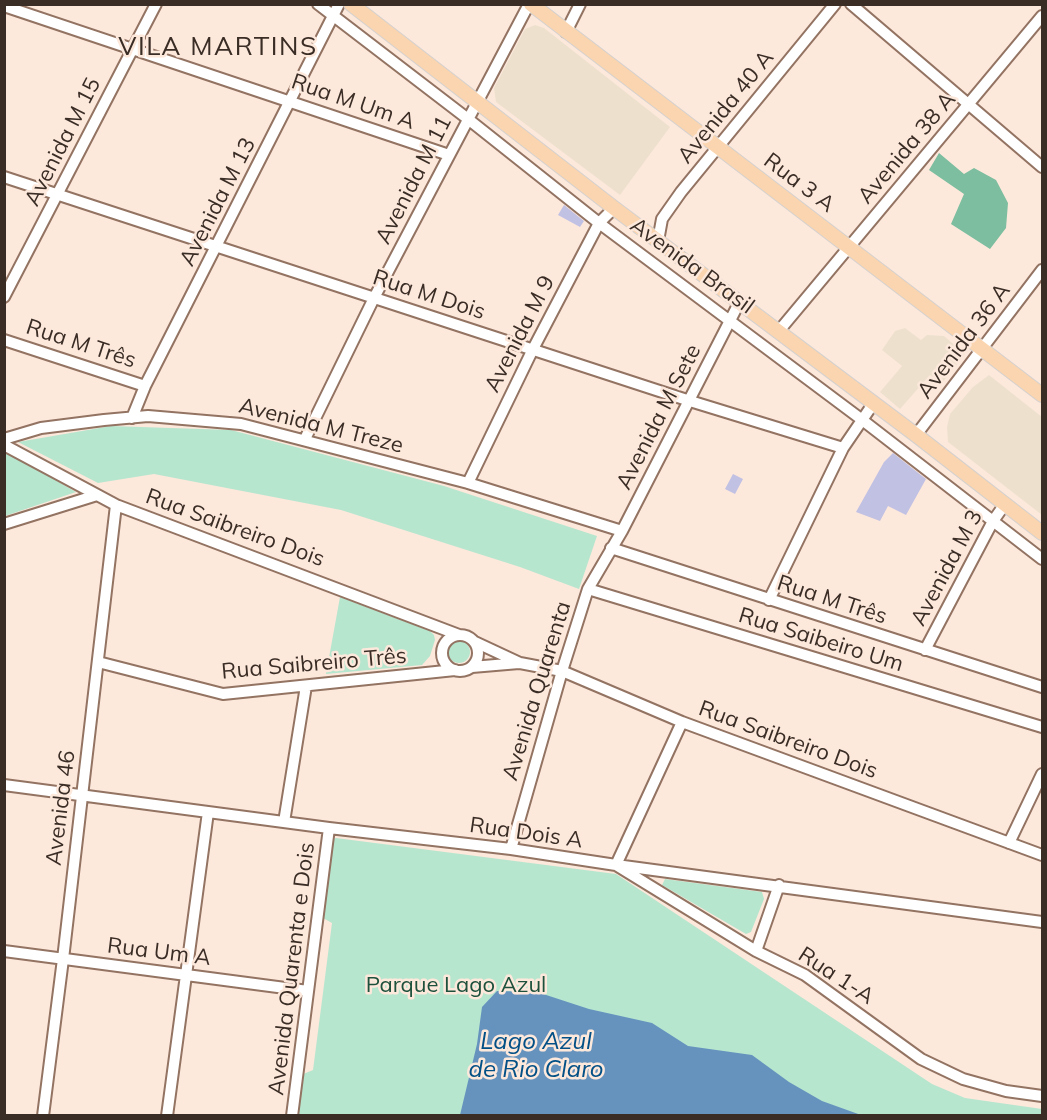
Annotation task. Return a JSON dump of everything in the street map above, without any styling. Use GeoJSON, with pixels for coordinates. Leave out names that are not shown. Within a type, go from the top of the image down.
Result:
{"type":"FeatureCollection","features":[{"type":"Feature","properties":{"kind":"main road","name":"Avenida Brasil"},"geometry":{"type":"LineString","coordinates":[[351,4],[614,208],[916,435],[1042,533]]}},
{"type":"Feature","properties":{"kind":"main road","name":"Rua 3 A"},"geometry":{"type":"LineString","coordinates":[[530,4],[1042,395]]}},
{"type":"Feature","properties":{"kind":"street","name":"Avenida M 15"},"geometry":{"type":"LineString","coordinates":[[4,297],[156,4]]}},
{"type":"Feature","properties":{"kind":"street","name":"Avenida Brasil"},"geometry":{"type":"LineString","coordinates":[[318,4],[468,118],[599,224],[861,419],[1042,560]]}},
{"type":"Feature","properties":{"kind":"street","name":"Avenida M 13"},"geometry":{"type":"LineString","coordinates":[[132,418],[145,386],[339,4]]}},
{"type":"Feature","properties":{"kind":"street","name":"Avenida M 11"},"geometry":{"type":"LineString","coordinates":[[304,440],[374,298],[530,4]]}},
{"type":"Feature","properties":{"kind":"street"},"geometry":{"type":"LineString","coordinates":[[566,32],[580,4]]}},
{"type":"Feature","properties":{"kind":"street","name":"Avenida 40 A"},"geometry":{"type":"LineString","coordinates":[[658,241],[662,219],[681,192],[835,4]]}},
{"type":"Feature","properties":{"kind":"street"},"geometry":{"type":"LineString","coordinates":[[851,4],[1042,167]]}},
{"type":"Feature","properties":{"kind":"street","name":"Rua M Um A"},"geometry":{"type":"LineString","coordinates":[[4,6],[449,155]]}},
{"type":"Feature","properties":{"kind":"street","name":"Avenida 38 A"},"geometry":{"type":"LineString","coordinates":[[778,332],[1042,16]]}},
{"type":"Feature","properties":{"kind":"street","name":"Rua M Dois"},"geometry":{"type":"LineString","coordinates":[[4,177],[690,401],[843,448]]}},
{"type":"Feature","properties":{"kind":"street","name":"Avenida M 9"},"geometry":{"type":"LineString","coordinates":[[468,483],[533,349],[599,224],[614,208]]}},
{"type":"Feature","properties":{"kind":"street","name":"Avenida 36 A"},"geometry":{"type":"LineString","coordinates":[[916,435],[1042,270]]}},
{"type":"Feature","properties":{"kind":"street","name":"Avenida M Sete"},"geometry":{"type":"LineString","coordinates":[[611,548],[690,401],[739,303]]}},
{"type":"Feature","properties":{"kind":"street","name":"Rua M Três"},"geometry":{"type":"LineString","coordinates":[[4,340],[145,386]]}},
{"type":"Feature","properties":{"kind":"street"},"geometry":{"type":"LineString","coordinates":[[769,600],[843,448],[873,404]]}},
{"type":"Feature","properties":{"kind":"street","name":"Avenida M Treze"},"geometry":{"type":"LineString","coordinates":[[4,439],[41,428],[132,418],[184,418],[241,424],[468,483],[622,531]]}},
{"type":"Feature","properties":{"kind":"street","name":"Rua Saibreiro Dois"},"geometry":{"type":"LineString","coordinates":[[4,445],[116,505],[459,635]]}},
{"type":"Feature","properties":{"kind":"street"},"geometry":{"type":"LineString","coordinates":[[4,524],[97,495]]}},
{"type":"Feature","properties":{"kind":"street","name":"Avenida M 3"},"geometry":{"type":"LineString","coordinates":[[925,650],[993,521],[1005,504]]}},
{"type":"Feature","properties":{"kind":"street","name":"Avenida 46"},"geometry":{"type":"LineString","coordinates":[[43,1116],[116,505]]}},
{"type":"Feature","properties":{"kind":"street","name":"Rua M Três"},"geometry":{"type":"LineString","coordinates":[[611,548],[1042,687]]}},
{"type":"Feature","properties":{"kind":"street","name":"Avenida Quarenta"},"geometry":{"type":"LineString","coordinates":[[511,849],[588,589],[611,548]]}},
{"type":"Feature","properties":{"kind":"street","name":"Rua Saibeiro Um"},"geometry":{"type":"LineString","coordinates":[[588,589],[1042,728]]}},
{"type":"Feature","properties":{"kind":"street"},"geometry":{"type":"LineString","coordinates":[[465,635],[475,642],[478,658],[472,667],[461,671],[455,670],[445,662],[443,657],[445,645],[453,636],[465,635]]}},
{"type":"Feature","properties":{"kind":"street","name":"Rua Saibreiro Dois"},"geometry":{"type":"LineString","coordinates":[[475,642],[520,663],[562,671],[682,722],[1042,855]]}},
{"type":"Feature","properties":{"kind":"street","name":"Rua Saibreiro Três"},"geometry":{"type":"LineString","coordinates":[[98,662],[218,694],[455,670]]}},
{"type":"Feature","properties":{"kind":"street","name":"Rua Saibreiro Três"},"geometry":{"type":"LineString","coordinates":[[431,673],[445,662]]}},
{"type":"Feature","properties":{"kind":"street","name":"Rua Saibreiro Dois"},"geometry":{"type":"LineString","coordinates":[[472,667],[520,663]]}},
{"type":"Feature","properties":{"kind":"street","name":"Avenida Quarenta e Dois"},"geometry":{"type":"LineString","coordinates":[[284,822],[306,686]]}},
{"type":"Feature","properties":{"kind":"street"},"geometry":{"type":"LineString","coordinates":[[616,865],[682,722]]}},
{"type":"Feature","properties":{"kind":"street"},"geometry":{"type":"LineString","coordinates":[[1009,843],[1042,774]]}},
{"type":"Feature","properties":{"kind":"street","name":"Rua Dois A"},"geometry":{"type":"LineString","coordinates":[[4,785],[330,828],[511,849],[1042,922]]}},
{"type":"Feature","properties":{"kind":"street"},"geometry":{"type":"LineString","coordinates":[[167,1116],[184,975],[208,812]]}},
{"type":"Feature","properties":{"kind":"street","name":"Avenida Quarenta e Dois"},"geometry":{"type":"LineString","coordinates":[[292,1116],[330,828]]}},
{"type":"Feature","properties":{"kind":"street","name":"Rua 1-A"},"geometry":{"type":"LineString","coordinates":[[616,865],[756,951],[805,975],[921,1059],[963,1078],[1006,1090],[1042,1096]]}},
{"type":"Feature","properties":{"kind":"street"},"geometry":{"type":"LineString","coordinates":[[756,951],[779,885]]}},
{"type":"Feature","properties":{"kind":"street","name":"Rua Um A"},"geometry":{"type":"LineString","coordinates":[[4,951],[308,991]]}},
{"type":"Feature","properties":{"kind":"shaded area"},"geometry":{"type":"Polygon","coordinates":[[[535,25],[544,28],[670,127],[620,195],[496,102],[494,88],[525,29],[535,25]]]}},
{"type":"Feature","properties":{"kind":"shaded area"},"geometry":{"type":"Polygon","coordinates":[[[905,328],[921,340],[927,335],[944,336],[965,354],[942,383],[930,375],[900,409],[880,392],[902,366],[882,350],[895,331],[905,328]]]}},
{"type":"Feature","properties":{"kind":"shaded area"},"geometry":{"type":"Polygon","coordinates":[[[989,375],[1042,417],[1042,515],[948,442],[947,427],[950,414],[973,387],[989,375]]]}},
{"type":"Feature","properties":{"kind":"green space"},"geometry":{"type":"Polygon","coordinates":[[[939,153],[964,174],[974,168],[996,180],[1008,203],[1006,228],[990,249],[951,224],[964,194],[929,170],[939,153]]]}},
{"type":"Feature","properties":{"kind":"green space"},"geometry":{"type":"Polygon","coordinates":[[[111,426],[231,430],[444,486],[597,536],[579,589],[520,567],[341,510],[154,474],[98,483],[18,442],[111,426]]]}},
{"type":"Feature","properties":{"kind":"green space"},"geometry":{"type":"Polygon","coordinates":[[[5,451],[76,492],[5,516],[5,451]]]}},
{"type":"Feature","properties":{"kind":"green space"},"geometry":{"type":"Polygon","coordinates":[[[340,597],[430,631],[435,640],[430,656],[422,665],[326,674],[340,597]]]}},
{"type":"Feature","properties":{"kind":"green space"},"geometry":{"type":"Polygon","coordinates":[[[455,641],[463,641],[470,648],[470,656],[463,663],[455,663],[448,656],[448,648],[455,641]]]}},
{"type":"Feature","properties":{"kind":"green space","name":"Parque Lago Azul"},"geometry":{"type":"Polygon","coordinates":[[[332,839],[616,874],[932,1084],[965,1098],[1042,1109],[1042,1116],[296,1116],[301,1075],[313,1070],[332,923],[323,918],[332,839]]]}},
{"type":"Feature","properties":{"kind":"green space"},"geometry":{"type":"Polygon","coordinates":[[[665,879],[762,892],[764,899],[751,932],[746,934],[662,885],[665,879]]]}},
{"type":"Feature","properties":{"kind":"water","name":"Lago Azul de Rio Claro"},"geometry":{"type":"Polygon","coordinates":[[[497,991],[537,992],[589,1009],[652,1023],[688,1046],[752,1055],[789,1082],[822,1101],[861,1115],[460,1115],[477,1044],[482,1007],[497,991]]]}},
{"type":"Feature","properties":{"kind":"building"},"geometry":{"type":"Polygon","coordinates":[[[564,205],[584,221],[580,227],[558,215],[564,205]]]}},
{"type":"Feature","properties":{"kind":"building"},"geometry":{"type":"Polygon","coordinates":[[[893,453],[926,479],[906,515],[888,506],[880,521],[856,512],[884,462],[893,453]]]}},
{"type":"Feature","properties":{"kind":"building"},"geometry":{"type":"Polygon","coordinates":[[[733,474],[743,479],[735,494],[725,489],[733,474]]]}},
{"type":"Feature","properties":{"kind":"district","name":"VILA MARTINS"},"geometry":{"type":"Point","coordinates":[218,47]}}]}
